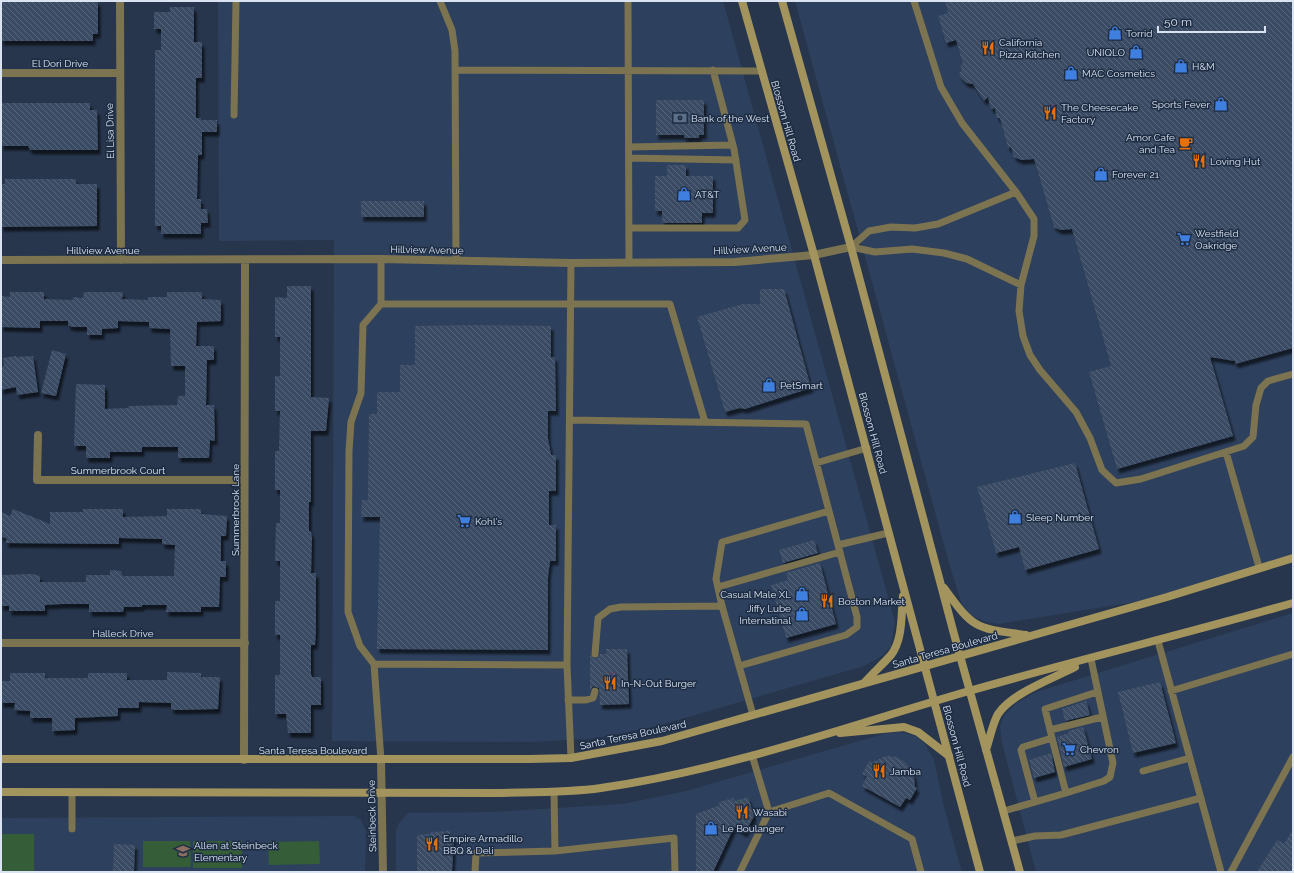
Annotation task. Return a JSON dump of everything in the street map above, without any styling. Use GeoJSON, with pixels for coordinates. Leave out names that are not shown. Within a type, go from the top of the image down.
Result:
{"type":"FeatureCollection","features":[{"type":"Feature","properties":{"kind":"main road","name":"Blossom Hill Road"},"geometry":{"type":"LineString","coordinates":[[742,1],[814,255],[903,592],[935,702],[980,872]]}},
{"type":"Feature","properties":{"kind":"main road"},"geometry":{"type":"LineString","coordinates":[[782,1],[851,247],[940,583],[1020,872]]}},
{"type":"Feature","properties":{"kind":"main road","name":"Santa Teresa Boulevard"},"geometry":{"type":"LineString","coordinates":[[1,759],[381,760],[571,758],[662,741],[1167,597],[1259,567],[1293,558]]}},
{"type":"Feature","properties":{"kind":"main road"},"geometry":{"type":"LineString","coordinates":[[940,583],[961,612],[976,625],[987,630],[1031,635]]}},
{"type":"Feature","properties":{"kind":"main road"},"geometry":{"type":"LineString","coordinates":[[864,683],[892,654],[897,644],[900,632],[903,592]]}},
{"type":"Feature","properties":{"kind":"main road"},"geometry":{"type":"LineString","coordinates":[[1,792],[554,792],[601,788],[715,766],[970,691],[1293,603]]}},
{"type":"Feature","properties":{"kind":"main road"},"geometry":{"type":"LineString","coordinates":[[986,750],[993,725],[999,714],[1008,703],[1090,659]]}},
{"type":"Feature","properties":{"kind":"main road"},"geometry":{"type":"LineString","coordinates":[[817,736],[904,727],[918,732],[949,756]]}},
{"type":"Feature","properties":{"kind":"street","name":"El Lisa Drive"},"geometry":{"type":"LineString","coordinates":[[120,1],[121,260]]}},
{"type":"Feature","properties":{"kind":"street","name":"El Dori Drive"},"geometry":{"type":"LineString","coordinates":[[1,73],[120,73]]}},
{"type":"Feature","properties":{"kind":"street","name":"Hillview Avenue"},"geometry":{"type":"LineString","coordinates":[[1,260],[381,259],[571,263],[735,262],[814,255],[851,247]]}},
{"type":"Feature","properties":{"kind":"street","name":"Summerbrook Lane"},"geometry":{"type":"LineString","coordinates":[[244,260],[244,760]]}},
{"type":"Feature","properties":{"kind":"street","name":"Summerbrook Court"},"geometry":{"type":"LineString","coordinates":[[38,435],[37,480],[244,480]]}},
{"type":"Feature","properties":{"kind":"street","name":"Halleck Drive"},"geometry":{"type":"LineString","coordinates":[[1,643],[245,643]]}},
{"type":"Feature","properties":{"kind":"street","name":"Steinbeck Drive"},"geometry":{"type":"LineString","coordinates":[[381,760],[383,872]]}},
{"type":"Feature","properties":{"kind":"lane"},"geometry":{"type":"LineString","coordinates":[[234,115],[236,1]]}},
{"type":"Feature","properties":{"kind":"lane"},"geometry":{"type":"LineString","coordinates":[[440,1],[452,30],[455,51],[456,260]]}},
{"type":"Feature","properties":{"kind":"lane"},"geometry":{"type":"LineString","coordinates":[[628,1],[629,262]]}},
{"type":"Feature","properties":{"kind":"lane"},"geometry":{"type":"LineString","coordinates":[[914,1],[941,87],[962,123],[1016,192],[1034,219],[1034,236],[1021,285],[1019,311],[1023,336],[1030,355],[1040,370],[1076,412],[1090,438],[1102,470],[1116,483],[1141,478],[1244,446],[1253,437],[1256,405],[1261,388],[1268,381],[1293,374]]}},
{"type":"Feature","properties":{"kind":"lane"},"geometry":{"type":"LineString","coordinates":[[455,70],[762,71]]}},
{"type":"Feature","properties":{"kind":"lane"},"geometry":{"type":"LineString","coordinates":[[629,228],[738,228],[744,220],[733,145],[713,70]]}},
{"type":"Feature","properties":{"kind":"lane"},"geometry":{"type":"LineString","coordinates":[[629,147],[733,145]]}},
{"type":"Feature","properties":{"kind":"lane"},"geometry":{"type":"LineString","coordinates":[[629,158],[736,160]]}},
{"type":"Feature","properties":{"kind":"lane"},"geometry":{"type":"LineString","coordinates":[[851,247],[869,231],[891,227],[915,228],[938,224],[1016,192]]}},
{"type":"Feature","properties":{"kind":"lane"},"geometry":{"type":"LineString","coordinates":[[851,247],[875,252],[912,249],[944,253],[967,259],[1021,285]]}},
{"type":"Feature","properties":{"kind":"lane"},"geometry":{"type":"LineString","coordinates":[[381,259],[381,304],[363,325],[361,393],[352,422],[349,451],[348,612],[360,646],[374,664],[381,760]]}},
{"type":"Feature","properties":{"kind":"lane"},"geometry":{"type":"LineString","coordinates":[[571,263],[567,666],[571,758]]}},
{"type":"Feature","properties":{"kind":"lane"},"geometry":{"type":"LineString","coordinates":[[381,304],[670,304],[705,422]]}},
{"type":"Feature","properties":{"kind":"lane"},"geometry":{"type":"LineString","coordinates":[[570,420],[806,424],[857,617],[857,627],[846,634],[739,666]]}},
{"type":"Feature","properties":{"kind":"lane"},"geometry":{"type":"LineString","coordinates":[[816,462],[866,448]]}},
{"type":"Feature","properties":{"kind":"lane"},"geometry":{"type":"LineString","coordinates":[[1226,452],[1259,567]]}},
{"type":"Feature","properties":{"kind":"lane"},"geometry":{"type":"LineString","coordinates":[[753,715],[722,606],[716,579],[722,542],[829,511]]}},
{"type":"Feature","properties":{"kind":"lane"},"geometry":{"type":"LineString","coordinates":[[718,587],[888,533]]}},
{"type":"Feature","properties":{"kind":"lane"},"geometry":{"type":"LineString","coordinates":[[595,654],[598,618],[610,609],[621,607],[722,606]]}},
{"type":"Feature","properties":{"kind":"lane"},"geometry":{"type":"LineString","coordinates":[[1158,641],[1220,872]]}},
{"type":"Feature","properties":{"kind":"lane"},"geometry":{"type":"LineString","coordinates":[[1172,691],[1293,654]]}},
{"type":"Feature","properties":{"kind":"lane"},"geometry":{"type":"LineString","coordinates":[[1004,811],[1104,781],[1110,777],[1113,763],[1090,659]]}},
{"type":"Feature","properties":{"kind":"lane"},"geometry":{"type":"LineString","coordinates":[[374,664],[567,666]]}},
{"type":"Feature","properties":{"kind":"lane"},"geometry":{"type":"LineString","coordinates":[[568,700],[586,700],[593,698],[595,692]]}},
{"type":"Feature","properties":{"kind":"lane"},"geometry":{"type":"LineString","coordinates":[[1066,793],[1046,709],[1097,692]]}},
{"type":"Feature","properties":{"kind":"lane"},"geometry":{"type":"LineString","coordinates":[[1035,802],[1021,750],[1023,747],[1051,734],[1102,717]]}},
{"type":"Feature","properties":{"kind":"lane"},"geometry":{"type":"LineString","coordinates":[[740,872],[769,812],[752,754]]}},
{"type":"Feature","properties":{"kind":"lane"},"geometry":{"type":"LineString","coordinates":[[1231,872],[1293,757]]}},
{"type":"Feature","properties":{"kind":"lane"},"geometry":{"type":"LineString","coordinates":[[1143,770],[1190,758]]}},
{"type":"Feature","properties":{"kind":"lane"},"geometry":{"type":"LineString","coordinates":[[72,792],[72,829]]}},
{"type":"Feature","properties":{"kind":"lane"},"geometry":{"type":"LineString","coordinates":[[554,792],[555,851]]}},
{"type":"Feature","properties":{"kind":"lane"},"geometry":{"type":"LineString","coordinates":[[769,812],[829,793],[912,839],[921,872]]}},
{"type":"Feature","properties":{"kind":"lane"},"geometry":{"type":"LineString","coordinates":[[1012,841],[1035,836],[1061,834],[1201,798]]}},
{"type":"Feature","properties":{"kind":"lane"},"geometry":{"type":"LineString","coordinates":[[475,872],[476,853],[555,851],[674,838],[675,872]]}},
{"type":"Feature","properties":{"kind":"shaded area"},"geometry":{"type":"Polygon","coordinates":[[[218,1],[723,1],[895,622],[891,646],[882,656],[864,666],[657,726],[597,738],[535,742],[332,741],[334,240],[219,241],[218,1]]]}},
{"type":"Feature","properties":{"kind":"shaded area"},"geometry":{"type":"Polygon","coordinates":[[[795,1],[1293,1],[1293,558],[1167,597],[998,624],[986,622],[970,615],[962,605],[949,563],[795,1]]]}},
{"type":"Feature","properties":{"kind":"shaded area"},"geometry":{"type":"Polygon","coordinates":[[[1293,613],[1293,872],[1036,872],[1002,743],[1000,726],[1005,714],[1018,702],[1036,692],[1293,613]]]}},
{"type":"Feature","properties":{"kind":"shaded area"},"geometry":{"type":"Polygon","coordinates":[[[900,732],[916,736],[925,744],[934,760],[945,811],[962,872],[396,872],[396,830],[399,823],[408,813],[493,812],[623,804],[686,791],[887,733],[900,732]]]}},
{"type":"Feature","properties":{"kind":"shaded area","name":"Allen at Steinbeck Elementary"},"geometry":{"type":"Polygon","coordinates":[[[354,816],[361,820],[366,831],[365,872],[1,872],[1,818],[354,816]]]}},
{"type":"Feature","properties":{"kind":"green space"},"geometry":{"type":"Polygon","coordinates":[[[1,834],[34,834],[34,872],[1,872],[1,834]]]}},
{"type":"Feature","properties":{"kind":"green space"},"geometry":{"type":"Polygon","coordinates":[[[143,841],[190,841],[191,867],[143,867],[143,841]]]}},
{"type":"Feature","properties":{"kind":"green space"},"geometry":{"type":"Polygon","coordinates":[[[193,841],[242,841],[242,868],[193,868],[193,841]]]}},
{"type":"Feature","properties":{"kind":"green space"},"geometry":{"type":"Polygon","coordinates":[[[319,841],[320,864],[269,865],[268,842],[319,841]]]}},
{"type":"Feature","properties":{"kind":"building"},"geometry":{"type":"Polygon","coordinates":[[[1,1],[98,1],[98,34],[93,34],[93,41],[1,41],[1,1]]]}},
{"type":"Feature","properties":{"kind":"building","name":"Westfield Oakridge"},"geometry":{"type":"Polygon","coordinates":[[[945,1],[1293,1],[1293,348],[1235,364],[1235,361],[1210,357],[1233,436],[1117,469],[1089,372],[1111,366],[1072,229],[1060,230],[1054,227],[1034,159],[1021,160],[1014,157],[1011,147],[1008,148],[1000,118],[997,118],[995,108],[991,109],[988,97],[984,101],[973,84],[966,83],[961,78],[959,74],[962,69],[960,65],[963,64],[956,40],[946,43],[938,16],[948,13],[945,1]]]}},
{"type":"Feature","properties":{"kind":"building"},"geometry":{"type":"Polygon","coordinates":[[[170,7],[194,7],[194,42],[202,42],[202,78],[196,78],[196,118],[201,118],[201,120],[217,120],[217,132],[202,132],[202,155],[198,155],[197,199],[201,199],[201,209],[207,209],[208,223],[201,223],[201,234],[161,234],[161,226],[155,226],[155,50],[161,50],[161,29],[154,29],[154,12],[170,12],[170,7]]]}},
{"type":"Feature","properties":{"kind":"building","name":"Bank of the West"},"geometry":{"type":"Polygon","coordinates":[[[656,100],[704,100],[704,135],[699,135],[699,138],[684,138],[684,135],[656,135],[656,100]]]}},
{"type":"Feature","properties":{"kind":"building"},"geometry":{"type":"Polygon","coordinates":[[[1,103],[90,103],[90,110],[97,110],[98,150],[30,150],[28,146],[1,146],[1,103]]]}},
{"type":"Feature","properties":{"kind":"building","name":"AT&T"},"geometry":{"type":"Polygon","coordinates":[[[667,165],[686,165],[686,176],[713,176],[713,213],[702,213],[702,223],[662,223],[662,211],[655,211],[655,176],[667,176],[667,165]]]}},
{"type":"Feature","properties":{"kind":"building"},"geometry":{"type":"Polygon","coordinates":[[[5,179],[76,179],[76,184],[97,184],[97,226],[1,227],[1,184],[5,184],[5,179]]]}},
{"type":"Feature","properties":{"kind":"building"},"geometry":{"type":"Polygon","coordinates":[[[361,201],[424,201],[424,217],[361,217],[361,201]]]}},
{"type":"Feature","properties":{"kind":"building"},"geometry":{"type":"Polygon","coordinates":[[[287,286],[311,286],[311,397],[329,398],[326,431],[311,431],[311,502],[309,502],[309,531],[311,532],[312,537],[311,573],[316,573],[316,630],[315,645],[311,645],[311,674],[312,677],[321,677],[321,705],[311,705],[311,733],[288,733],[286,714],[275,714],[275,675],[280,675],[280,635],[275,635],[275,601],[280,601],[280,561],[275,561],[276,523],[280,523],[280,490],[275,490],[275,451],[279,451],[280,411],[275,411],[275,376],[280,376],[280,337],[275,337],[275,297],[287,298],[287,286]]]}},
{"type":"Feature","properties":{"kind":"building"},"geometry":{"type":"Polygon","coordinates":[[[760,289],[784,289],[811,388],[745,409],[740,408],[725,412],[697,317],[743,304],[760,304],[760,289]]]}},
{"type":"Feature","properties":{"kind":"building"},"geometry":{"type":"Polygon","coordinates":[[[10,292],[44,292],[44,299],[73,300],[73,297],[83,298],[84,292],[123,292],[122,299],[148,300],[148,297],[167,297],[167,292],[202,292],[202,299],[221,300],[221,321],[197,322],[196,346],[214,346],[214,360],[207,360],[206,405],[214,405],[215,441],[210,440],[209,458],[178,458],[178,447],[142,447],[142,452],[110,452],[110,458],[86,458],[86,446],[74,446],[76,384],[105,385],[105,409],[128,408],[129,406],[177,405],[178,396],[185,396],[185,366],[171,366],[170,329],[149,328],[149,322],[118,321],[118,328],[102,329],[102,335],[87,335],[87,327],[71,327],[68,326],[68,321],[40,321],[40,328],[1,327],[1,296],[10,297],[10,292]]]}},
{"type":"Feature","properties":{"kind":"building","name":"Kohl's"},"geometry":{"type":"Polygon","coordinates":[[[415,326],[551,326],[551,357],[555,357],[556,411],[548,411],[548,439],[551,455],[556,455],[556,491],[549,491],[549,525],[556,525],[556,561],[550,561],[548,577],[548,650],[377,649],[380,517],[361,517],[362,500],[368,500],[369,414],[377,414],[377,392],[400,392],[400,365],[415,365],[415,326]]]}},
{"type":"Feature","properties":{"kind":"building"},"geometry":{"type":"Polygon","coordinates":[[[52,350],[66,354],[56,396],[41,393],[52,350]]]}},
{"type":"Feature","properties":{"kind":"building"},"geometry":{"type":"Polygon","coordinates":[[[33,356],[38,392],[17,395],[16,387],[1,390],[1,367],[4,366],[3,358],[33,356]]]}},
{"type":"Feature","properties":{"kind":"building"},"geometry":{"type":"Polygon","coordinates":[[[1075,463],[1099,549],[1025,570],[1019,547],[996,553],[977,487],[1075,463]]]}},
{"type":"Feature","properties":{"kind":"building"},"geometry":{"type":"Polygon","coordinates":[[[13,509],[50,524],[50,512],[83,512],[83,509],[123,509],[123,517],[167,516],[167,509],[201,509],[201,514],[227,516],[226,536],[221,536],[221,561],[226,561],[226,577],[220,577],[219,607],[201,607],[201,612],[166,612],[167,605],[142,605],[142,607],[124,607],[123,612],[89,612],[89,604],[62,604],[45,605],[45,611],[9,611],[9,606],[1,606],[1,575],[33,574],[40,576],[40,582],[86,582],[86,575],[110,575],[110,570],[121,571],[122,575],[124,576],[174,576],[175,545],[162,544],[162,539],[119,538],[119,544],[5,543],[7,539],[1,536],[1,512],[10,516],[13,509]]]}},
{"type":"Feature","properties":{"kind":"building"},"geometry":{"type":"Polygon","coordinates":[[[814,540],[818,553],[783,563],[779,550],[814,540]]]}},
{"type":"Feature","properties":{"kind":"building"},"geometry":{"type":"Polygon","coordinates":[[[820,563],[836,624],[786,638],[771,585],[788,580],[786,573],[820,563]]]}},
{"type":"Feature","properties":{"kind":"building","name":"In-N-Out Burger"},"geometry":{"type":"Polygon","coordinates":[[[606,649],[627,649],[629,704],[600,705],[599,688],[593,686],[590,691],[590,654],[592,658],[597,659],[600,654],[606,654],[606,649]]]}},
{"type":"Feature","properties":{"kind":"building"},"geometry":{"type":"Polygon","coordinates":[[[167,672],[201,673],[201,677],[220,677],[218,709],[176,710],[171,709],[171,703],[139,702],[139,708],[118,708],[118,716],[75,718],[75,730],[52,731],[52,718],[30,718],[30,711],[14,710],[15,703],[1,703],[1,681],[10,681],[10,673],[45,673],[45,678],[88,678],[88,673],[127,673],[127,680],[167,680],[167,672]]]}},
{"type":"Feature","properties":{"kind":"building"},"geometry":{"type":"Polygon","coordinates":[[[1160,682],[1176,743],[1133,753],[1118,692],[1160,682]]]}},
{"type":"Feature","properties":{"kind":"building"},"geometry":{"type":"Polygon","coordinates":[[[1086,701],[1090,715],[1065,721],[1062,709],[1086,701]]]}},
{"type":"Feature","properties":{"kind":"building"},"geometry":{"type":"Polygon","coordinates":[[[1083,727],[1092,759],[1064,767],[1057,737],[1069,733],[1068,731],[1083,727]]]}},
{"type":"Feature","properties":{"kind":"building"},"geometry":{"type":"Polygon","coordinates":[[[1051,753],[1055,772],[1034,778],[1029,760],[1051,753]]]}},
{"type":"Feature","properties":{"kind":"building"},"geometry":{"type":"Polygon","coordinates":[[[886,756],[896,757],[904,761],[910,767],[914,776],[915,787],[917,788],[910,800],[906,798],[900,807],[862,786],[867,776],[862,774],[869,761],[871,763],[886,756]]]}},
{"type":"Feature","properties":{"kind":"building"},"geometry":{"type":"Polygon","coordinates":[[[748,797],[754,816],[745,833],[734,827],[713,872],[696,872],[696,814],[720,805],[719,802],[733,798],[734,801],[748,797]]]}},
{"type":"Feature","properties":{"kind":"building"},"geometry":{"type":"Polygon","coordinates":[[[1293,829],[1293,872],[1257,872],[1277,840],[1284,844],[1293,829]]]}},
{"type":"Feature","properties":{"kind":"building"},"geometry":{"type":"Polygon","coordinates":[[[450,831],[450,835],[454,835],[452,872],[417,872],[417,835],[431,834],[431,832],[450,831]]]}},
{"type":"Feature","properties":{"kind":"building"},"geometry":{"type":"Polygon","coordinates":[[[114,844],[135,845],[134,872],[113,872],[114,844]]]}},
{"type":"Feature","properties":{"kind":"place","name":"Torrid"},"geometry":{"type":"Point","coordinates":[1115,33]}},
{"type":"Feature","properties":{"kind":"place","name":"California Pizza Kitchen"},"geometry":{"type":"Point","coordinates":[988,48]}},
{"type":"Feature","properties":{"kind":"place","name":"UNIQLO"},"geometry":{"type":"Point","coordinates":[1136,52]}},
{"type":"Feature","properties":{"kind":"place","name":"H&M"},"geometry":{"type":"Point","coordinates":[1181,66]}},
{"type":"Feature","properties":{"kind":"place","name":"MAC Cosmetics"},"geometry":{"type":"Point","coordinates":[1071,73]}},
{"type":"Feature","properties":{"kind":"place","name":"Sports Fever"},"geometry":{"type":"Point","coordinates":[1221,104]}},
{"type":"Feature","properties":{"kind":"place","name":"The Cheesecake Factory"},"geometry":{"type":"Point","coordinates":[1050,113]}},
{"type":"Feature","properties":{"kind":"place","name":"Bank of the West"},"geometry":{"type":"Point","coordinates":[680,118]}},
{"type":"Feature","properties":{"kind":"place","name":"Amor Cafe and Tea"},"geometry":{"type":"Point","coordinates":[1186,143]}},
{"type":"Feature","properties":{"kind":"place","name":"Loving Hut"},"geometry":{"type":"Point","coordinates":[1199,161]}},
{"type":"Feature","properties":{"kind":"place","name":"Forever 21"},"geometry":{"type":"Point","coordinates":[1101,174]}},
{"type":"Feature","properties":{"kind":"place","name":"AT&T"},"geometry":{"type":"Point","coordinates":[684,194]}},
{"type":"Feature","properties":{"kind":"place","name":"Westfield Oakridge"},"geometry":{"type":"Point","coordinates":[1184,239]}},
{"type":"Feature","properties":{"kind":"place","name":"PetSmart"},"geometry":{"type":"Point","coordinates":[769,385]}},
{"type":"Feature","properties":{"kind":"place","name":"Sleep Number"},"geometry":{"type":"Point","coordinates":[1015,517]}},
{"type":"Feature","properties":{"kind":"place","name":"Kohl's"},"geometry":{"type":"Point","coordinates":[464,521]}},
{"type":"Feature","properties":{"kind":"place","name":"Casual Male XL"},"geometry":{"type":"Point","coordinates":[802,594]}},
{"type":"Feature","properties":{"kind":"place","name":"Boston Market"},"geometry":{"type":"Point","coordinates":[827,601]}},
{"type":"Feature","properties":{"kind":"place","name":"Jiffy Lube Internatinal"},"geometry":{"type":"Point","coordinates":[802,614]}},
{"type":"Feature","properties":{"kind":"place","name":"In-N-Out Burger"},"geometry":{"type":"Point","coordinates":[610,683]}},
{"type":"Feature","properties":{"kind":"place","name":"Chevron"},"geometry":{"type":"Point","coordinates":[1069,749]}},
{"type":"Feature","properties":{"kind":"place","name":"Jamba"},"geometry":{"type":"Point","coordinates":[879,771]}},
{"type":"Feature","properties":{"kind":"place","name":"Wasabi"},"geometry":{"type":"Point","coordinates":[742,812]}},
{"type":"Feature","properties":{"kind":"place","name":"Le Boulanger"},"geometry":{"type":"Point","coordinates":[711,828]}},
{"type":"Feature","properties":{"kind":"place","name":"Empire Armadillo BBQ & Deli"},"geometry":{"type":"Point","coordinates":[432,844]}},
{"type":"Feature","properties":{"kind":"place","name":"Allen at Steinbeck Elementary"},"geometry":{"type":"Point","coordinates":[183,851]}}]}
